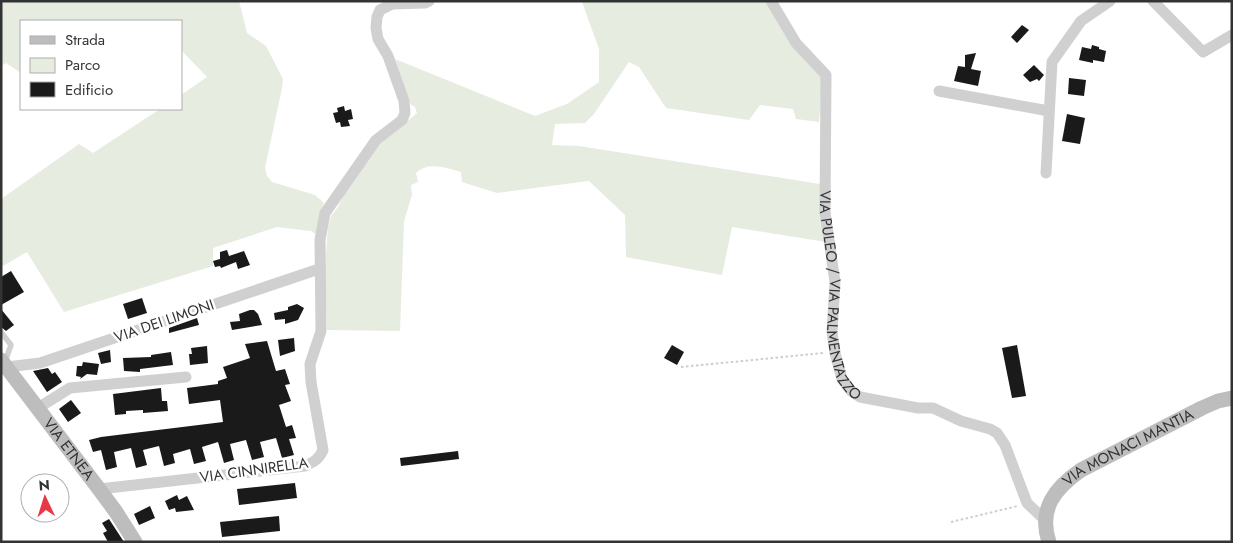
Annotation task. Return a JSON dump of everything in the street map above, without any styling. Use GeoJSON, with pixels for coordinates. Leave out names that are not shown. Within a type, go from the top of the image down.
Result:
{"type":"FeatureCollection","features":[{"type":"Feature","properties":{"kind":"street","name":"VIA CINNIRELLA"},"geometry":{"type":"LineString","coordinates":[[99,489],[305,466],[315,462],[320,456],[323,450],[311,382],[310,364],[321,323],[320,240],[325,213],[376,140],[402,120],[405,113],[404,101],[388,56],[378,39],[376,28],[380,10],[392,4],[425,3],[429,1]]}},
{"type":"Feature","properties":{"kind":"street","name":"VIA PULEO / VIA PALMENTAZZO"},"geometry":{"type":"LineString","coordinates":[[771,1],[796,43],[826,76],[824,196],[835,282],[831,353],[842,379],[850,390],[860,397],[918,408],[933,408],[962,421],[998,433],[1005,445],[1024,504],[1045,520]]}},
{"type":"Feature","properties":{"kind":"street"},"geometry":{"type":"LineString","coordinates":[[1046,173],[1052,62],[1081,21],[1110,1]]}},
{"type":"Feature","properties":{"kind":"street"},"geometry":{"type":"LineString","coordinates":[[1153,1],[1203,52],[1232,35]]}},
{"type":"Feature","properties":{"kind":"street"},"geometry":{"type":"LineString","coordinates":[[939,91],[1049,112]]}},
{"type":"Feature","properties":{"kind":"street","name":"VIA DEI LIMONI"},"geometry":{"type":"LineString","coordinates":[[4,364],[40,363],[319,269]]}},
{"type":"Feature","properties":{"kind":"street","name":"VIA ETNEA"},"geometry":{"type":"LineString","coordinates":[[4,364],[116,512],[135,542]]}},
{"type":"Feature","properties":{"kind":"street"},"geometry":{"type":"LineString","coordinates":[[38,408],[70,388],[186,377]]}},
{"type":"Feature","properties":{"kind":"street","name":"VIA MONACI MANTIA"},"geometry":{"type":"LineString","coordinates":[[1045,520],[1047,506],[1053,495],[1062,484],[1081,470],[1202,408],[1218,401],[1232,398]]}},
{"type":"Feature","properties":{"kind":"street"},"geometry":{"type":"LineString","coordinates":[[1045,520],[1049,542]]}},
{"type":"Feature","properties":{"kind":"lane"},"geometry":{"type":"LineString","coordinates":[[1,332],[11,345],[4,364]]}},
{"type":"Feature","properties":{"kind":"path"},"geometry":{"type":"LineString","coordinates":[[681,367],[831,353]]}},
{"type":"Feature","properties":{"kind":"path"},"geometry":{"type":"LineString","coordinates":[[952,522],[1024,504]]}},
{"type":"Feature","properties":{"kind":"green space"},"geometry":{"type":"Polygon","coordinates":[[[1,1],[239,1],[247,33],[266,46],[283,79],[265,168],[267,176],[272,182],[315,195],[324,203],[317,235],[311,231],[277,227],[213,248],[213,266],[64,312],[27,252],[1,267],[1,199],[79,144],[93,153],[158,110],[182,110],[182,94],[207,77],[182,51],[182,20],[20,20],[20,72],[6,63],[1,66],[1,1]]]}},
{"type":"Feature","properties":{"kind":"green space"},"geometry":{"type":"Polygon","coordinates":[[[579,1],[767,1],[819,70],[822,82],[819,122],[796,119],[793,109],[760,105],[749,120],[666,108],[639,67],[629,62],[594,114],[585,123],[555,124],[552,145],[579,146],[820,184],[826,242],[732,227],[722,275],[626,257],[625,215],[589,181],[497,193],[462,182],[461,172],[432,166],[426,167],[416,173],[418,182],[411,185],[412,195],[404,221],[400,331],[327,330],[325,267],[328,227],[331,216],[379,144],[417,113],[415,107],[410,104],[395,59],[535,116],[567,104],[599,82],[599,49],[582,2],[579,1]]]}},
{"type":"Feature","properties":{"kind":"building"},"geometry":{"type":"Polygon","coordinates":[[[1022,25],[1029,30],[1017,43],[1011,37],[1022,25]]]}},
{"type":"Feature","properties":{"kind":"building"},"geometry":{"type":"Polygon","coordinates":[[[1092,45],[1106,51],[1104,62],[1093,60],[1093,63],[1079,60],[1082,47],[1091,49],[1092,45]]]}},
{"type":"Feature","properties":{"kind":"building"},"geometry":{"type":"Polygon","coordinates":[[[976,53],[971,69],[981,71],[978,86],[954,81],[958,66],[965,67],[965,55],[976,53]]]}},
{"type":"Feature","properties":{"kind":"building"},"geometry":{"type":"Polygon","coordinates":[[[1034,65],[1044,75],[1039,81],[1037,79],[1030,82],[1023,75],[1034,65]]]}},
{"type":"Feature","properties":{"kind":"building"},"geometry":{"type":"Polygon","coordinates":[[[1069,78],[1086,80],[1084,96],[1068,94],[1069,78]]]}},
{"type":"Feature","properties":{"kind":"building"},"geometry":{"type":"Polygon","coordinates":[[[344,106],[345,111],[351,109],[353,119],[348,120],[350,126],[341,127],[340,122],[336,123],[333,113],[338,112],[337,108],[344,106]]]}},
{"type":"Feature","properties":{"kind":"building"},"geometry":{"type":"Polygon","coordinates":[[[1067,114],[1085,118],[1080,144],[1062,141],[1067,114]]]}},
{"type":"Feature","properties":{"kind":"building"},"geometry":{"type":"Polygon","coordinates":[[[227,250],[229,256],[244,251],[250,265],[238,269],[236,262],[221,268],[220,266],[215,267],[213,261],[220,259],[220,252],[227,250]]]}},
{"type":"Feature","properties":{"kind":"building"},"geometry":{"type":"Polygon","coordinates":[[[11,271],[24,292],[1,305],[1,277],[11,271]]]}},
{"type":"Feature","properties":{"kind":"building"},"geometry":{"type":"Polygon","coordinates":[[[142,298],[147,313],[128,319],[123,304],[142,298]]]}},
{"type":"Feature","properties":{"kind":"building"},"geometry":{"type":"Polygon","coordinates":[[[297,304],[304,308],[298,320],[285,324],[285,319],[275,320],[274,313],[288,310],[288,307],[297,304]]]}},
{"type":"Feature","properties":{"kind":"building"},"geometry":{"type":"Polygon","coordinates":[[[1,309],[14,325],[6,331],[1,327],[1,309]]]}},
{"type":"Feature","properties":{"kind":"building"},"geometry":{"type":"Polygon","coordinates":[[[254,310],[258,314],[262,325],[232,330],[230,322],[240,321],[239,314],[254,310]]]}},
{"type":"Feature","properties":{"kind":"building"},"geometry":{"type":"Polygon","coordinates":[[[197,318],[199,325],[169,333],[169,328],[197,318]]]}},
{"type":"Feature","properties":{"kind":"building"},"geometry":{"type":"Polygon","coordinates":[[[294,338],[295,351],[280,356],[278,340],[294,338]]]}},
{"type":"Feature","properties":{"kind":"building"},"geometry":{"type":"Polygon","coordinates":[[[267,341],[276,371],[285,369],[290,384],[285,385],[291,401],[279,405],[286,427],[292,425],[296,438],[289,439],[294,455],[282,458],[276,438],[260,442],[264,457],[252,460],[246,440],[230,444],[234,460],[224,463],[218,442],[202,447],[206,461],[194,464],[190,449],[173,454],[175,463],[164,466],[159,446],[143,450],[147,465],[136,468],[131,448],[114,452],[117,467],[106,470],[101,450],[93,452],[89,440],[101,437],[223,422],[220,400],[189,404],[187,388],[218,384],[218,381],[227,378],[223,367],[250,358],[245,344],[267,341]]]}},
{"type":"Feature","properties":{"kind":"building"},"geometry":{"type":"Polygon","coordinates":[[[672,345],[684,352],[677,365],[664,358],[672,345]]]}},
{"type":"Feature","properties":{"kind":"building"},"geometry":{"type":"Polygon","coordinates":[[[1017,345],[1026,396],[1012,398],[1002,348],[1017,345]]]}},
{"type":"Feature","properties":{"kind":"building"},"geometry":{"type":"Polygon","coordinates":[[[207,346],[208,363],[190,365],[189,354],[192,354],[191,348],[207,346]]]}},
{"type":"Feature","properties":{"kind":"building"},"geometry":{"type":"Polygon","coordinates":[[[110,350],[111,362],[101,364],[98,353],[110,350]]]}},
{"type":"Feature","properties":{"kind":"building"},"geometry":{"type":"Polygon","coordinates":[[[171,352],[173,365],[140,369],[140,372],[124,371],[123,358],[151,357],[151,355],[171,352]]]}},
{"type":"Feature","properties":{"kind":"building"},"geometry":{"type":"Polygon","coordinates":[[[83,362],[99,364],[97,375],[87,374],[80,379],[81,377],[76,376],[77,366],[82,366],[83,362]]]}},
{"type":"Feature","properties":{"kind":"building"},"geometry":{"type":"Polygon","coordinates":[[[48,368],[52,374],[55,372],[62,382],[47,392],[33,371],[48,368]]]}},
{"type":"Feature","properties":{"kind":"building"},"geometry":{"type":"Polygon","coordinates":[[[161,388],[162,401],[167,401],[168,411],[143,413],[143,410],[126,411],[126,414],[115,415],[113,394],[161,388]]]}},
{"type":"Feature","properties":{"kind":"building"},"geometry":{"type":"Polygon","coordinates":[[[71,400],[81,413],[68,422],[59,409],[71,400]]]}},
{"type":"Feature","properties":{"kind":"building"},"geometry":{"type":"Polygon","coordinates":[[[458,451],[459,459],[401,466],[400,458],[458,451]]]}},
{"type":"Feature","properties":{"kind":"building"},"geometry":{"type":"Polygon","coordinates":[[[295,483],[297,498],[239,505],[237,489],[295,483]]]}},
{"type":"Feature","properties":{"kind":"building"},"geometry":{"type":"Polygon","coordinates":[[[177,495],[179,500],[187,496],[194,510],[176,512],[175,508],[169,510],[165,501],[177,495]]]}},
{"type":"Feature","properties":{"kind":"building"},"geometry":{"type":"Polygon","coordinates":[[[150,506],[155,518],[139,525],[134,514],[150,506]]]}},
{"type":"Feature","properties":{"kind":"building"},"geometry":{"type":"Polygon","coordinates":[[[279,516],[280,531],[222,537],[220,522],[279,516]]]}},
{"type":"Feature","properties":{"kind":"building"},"geometry":{"type":"Polygon","coordinates":[[[109,519],[124,542],[108,542],[103,533],[107,531],[102,523],[109,519]]]}}]}
